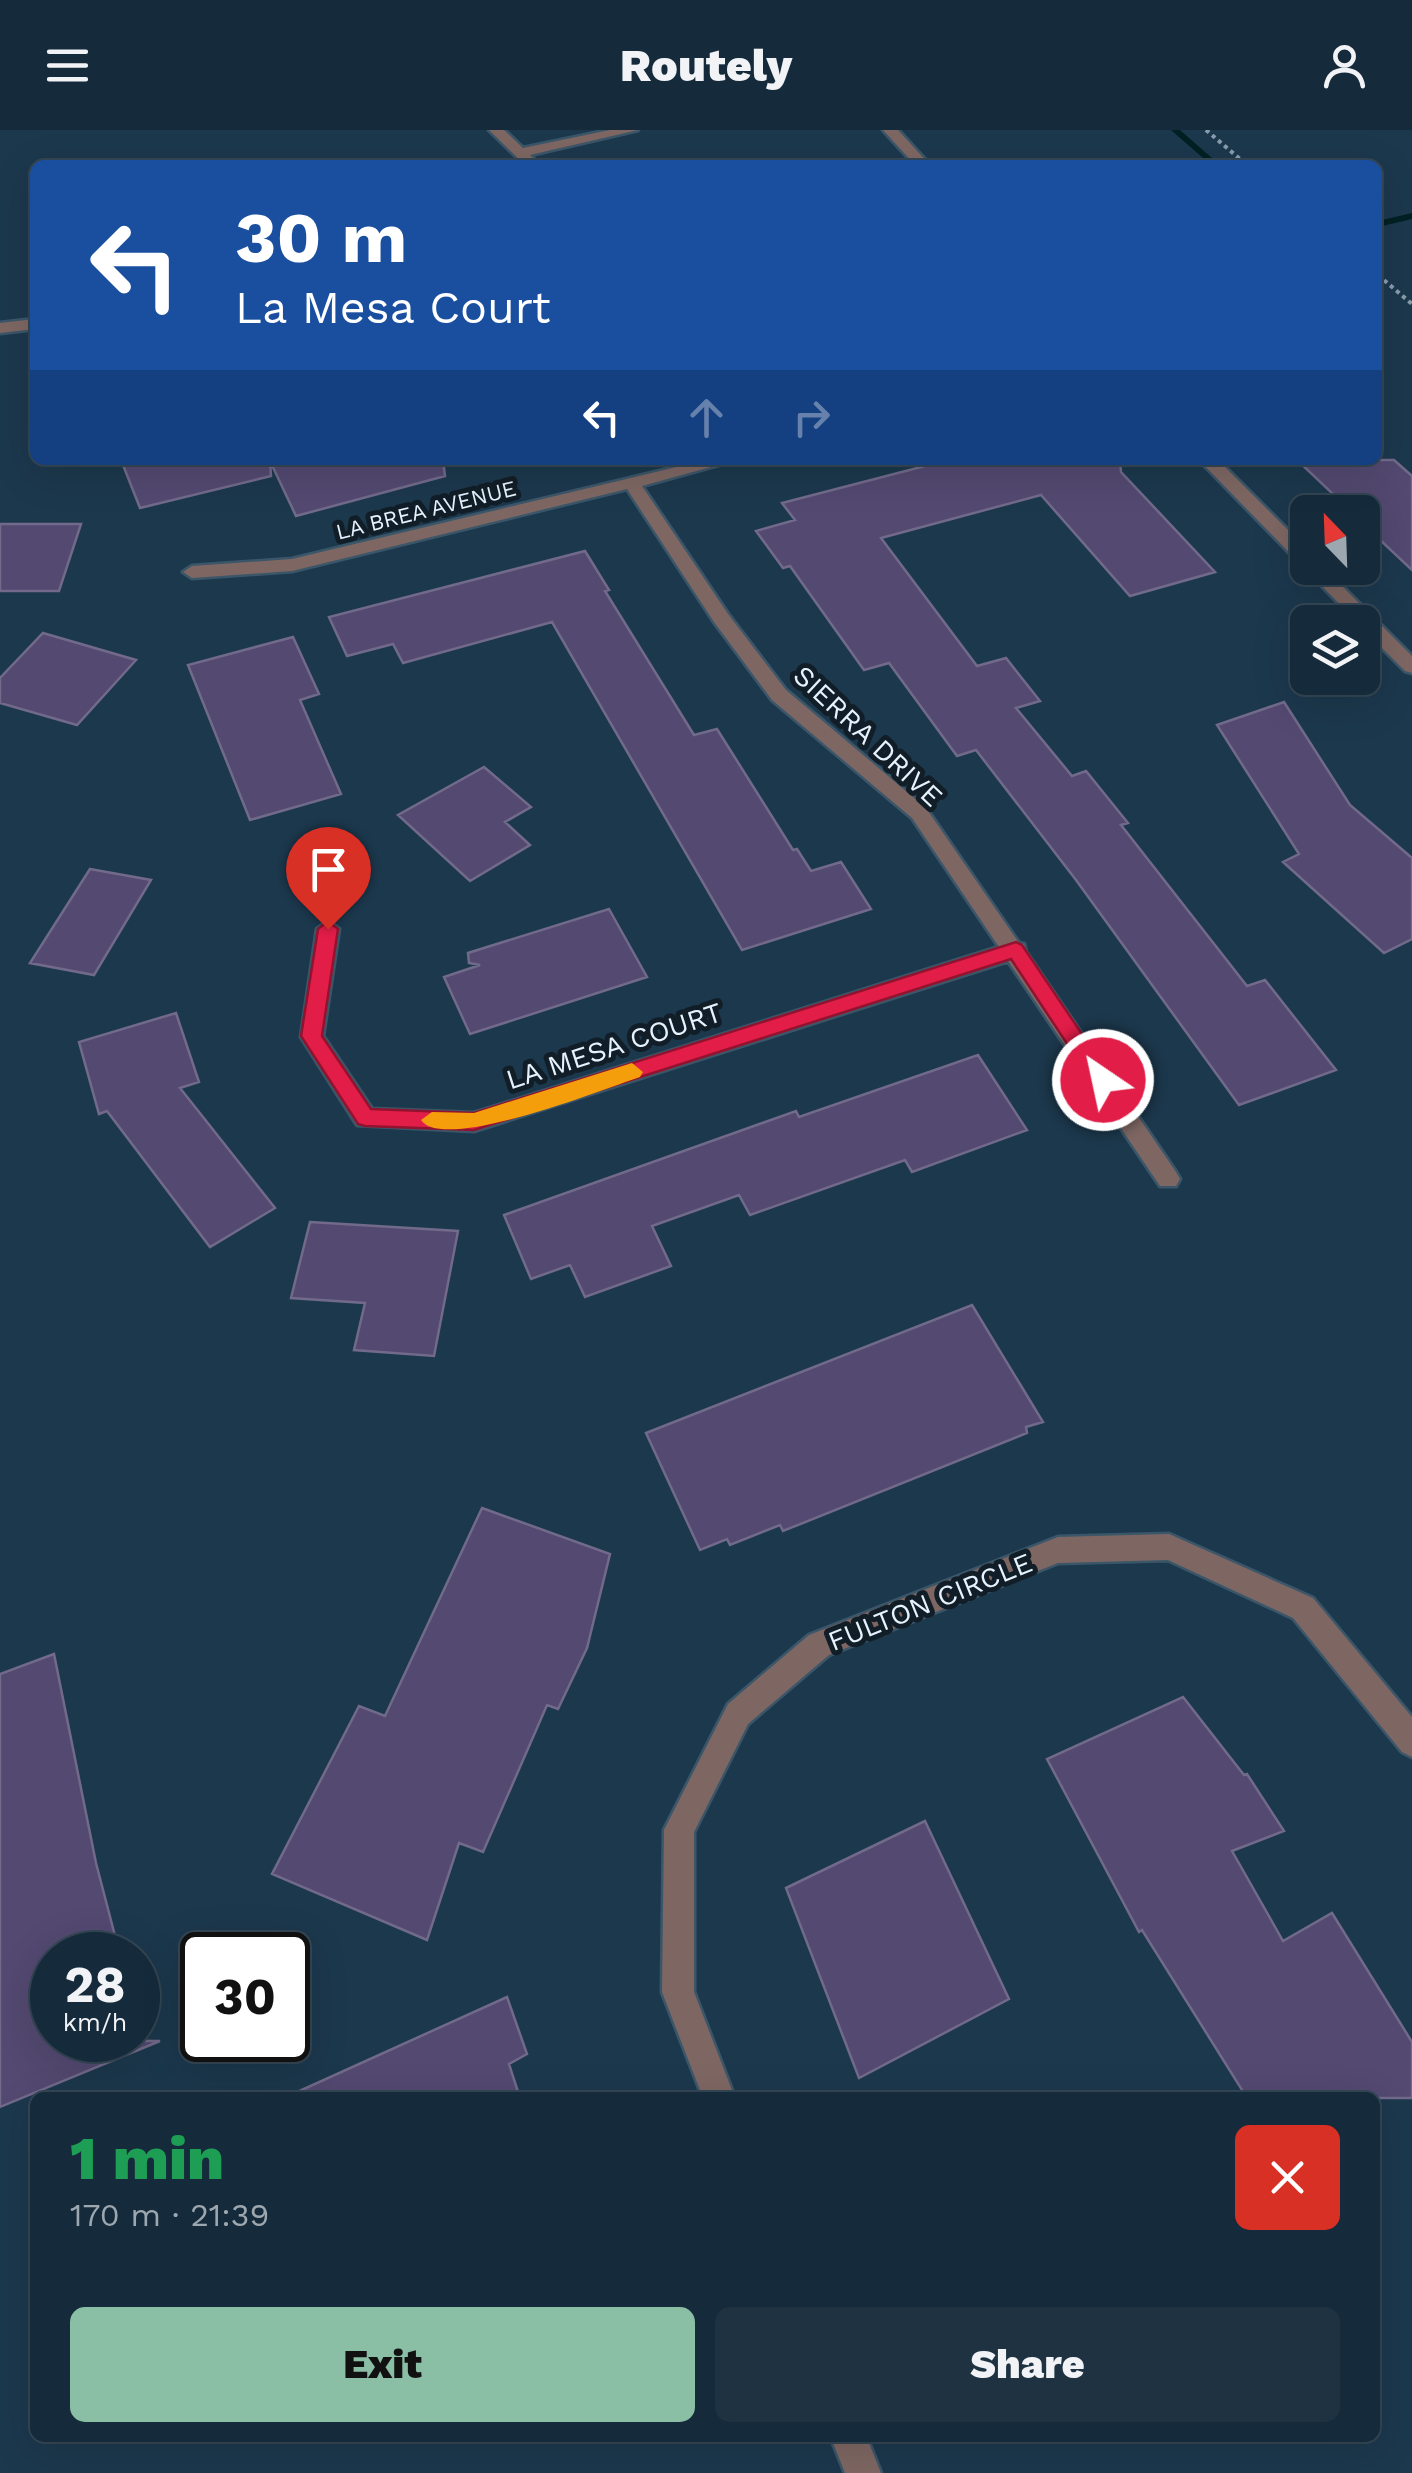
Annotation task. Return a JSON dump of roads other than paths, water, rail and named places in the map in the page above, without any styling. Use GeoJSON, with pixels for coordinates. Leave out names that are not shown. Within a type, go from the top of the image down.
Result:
{"type":"FeatureCollection","features":[{"type":"Feature","properties":{"kind":"street"},"geometry":{"type":"LineString","coordinates":[[496,130],[528,159],[632,130]]}},
{"type":"Feature","properties":{"kind":"street"},"geometry":{"type":"LineString","coordinates":[[890,130],[918,160]]}},
{"type":"Feature","properties":{"kind":"street"},"geometry":{"type":"LineString","coordinates":[[0,328],[30,325]]}},
{"type":"Feature","properties":{"kind":"street","name":"LA BREA AVENUE"},"geometry":{"type":"LineString","coordinates":[[192,572],[292,565],[706,465]]}},
{"type":"Feature","properties":{"kind":"street"},"geometry":{"type":"LineString","coordinates":[[1213,465],[1290,543]]}},
{"type":"Feature","properties":{"kind":"street","name":"SIERRA DRIVE"},"geometry":{"type":"LineString","coordinates":[[631,483],[720,618],[779,695],[918,813],[1016,950],[1168,1179]]}},
{"type":"Feature","properties":{"kind":"street"},"geometry":{"type":"LineString","coordinates":[[1331,585],[1412,667]]}},
{"type":"Feature","properties":{"kind":"street","name":"LA MESA COURT"},"geometry":{"type":"LineString","coordinates":[[328,929],[312,1036],[365,1118],[474,1122],[1016,950]]}},
{"type":"Feature","properties":{"kind":"street","name":"FULTON CIRCLE"},"geometry":{"type":"LineString","coordinates":[[717,2092],[678,1992],[679,1830],[738,1714],[818,1645],[1058,1550],[1170,1547],[1303,1608],[1390,1708],[1412,1742]]}},
{"type":"Feature","properties":{"kind":"street"},"geometry":{"type":"LineString","coordinates":[[850,2442],[862,2473]]}},
{"type":"Feature","properties":{"kind":"waterway"},"geometry":{"type":"LineString","coordinates":[[1175,130],[1210,160]]}},
{"type":"Feature","properties":{"kind":"waterway"},"geometry":{"type":"LineString","coordinates":[[1382,223],[1412,216]]}}]}
